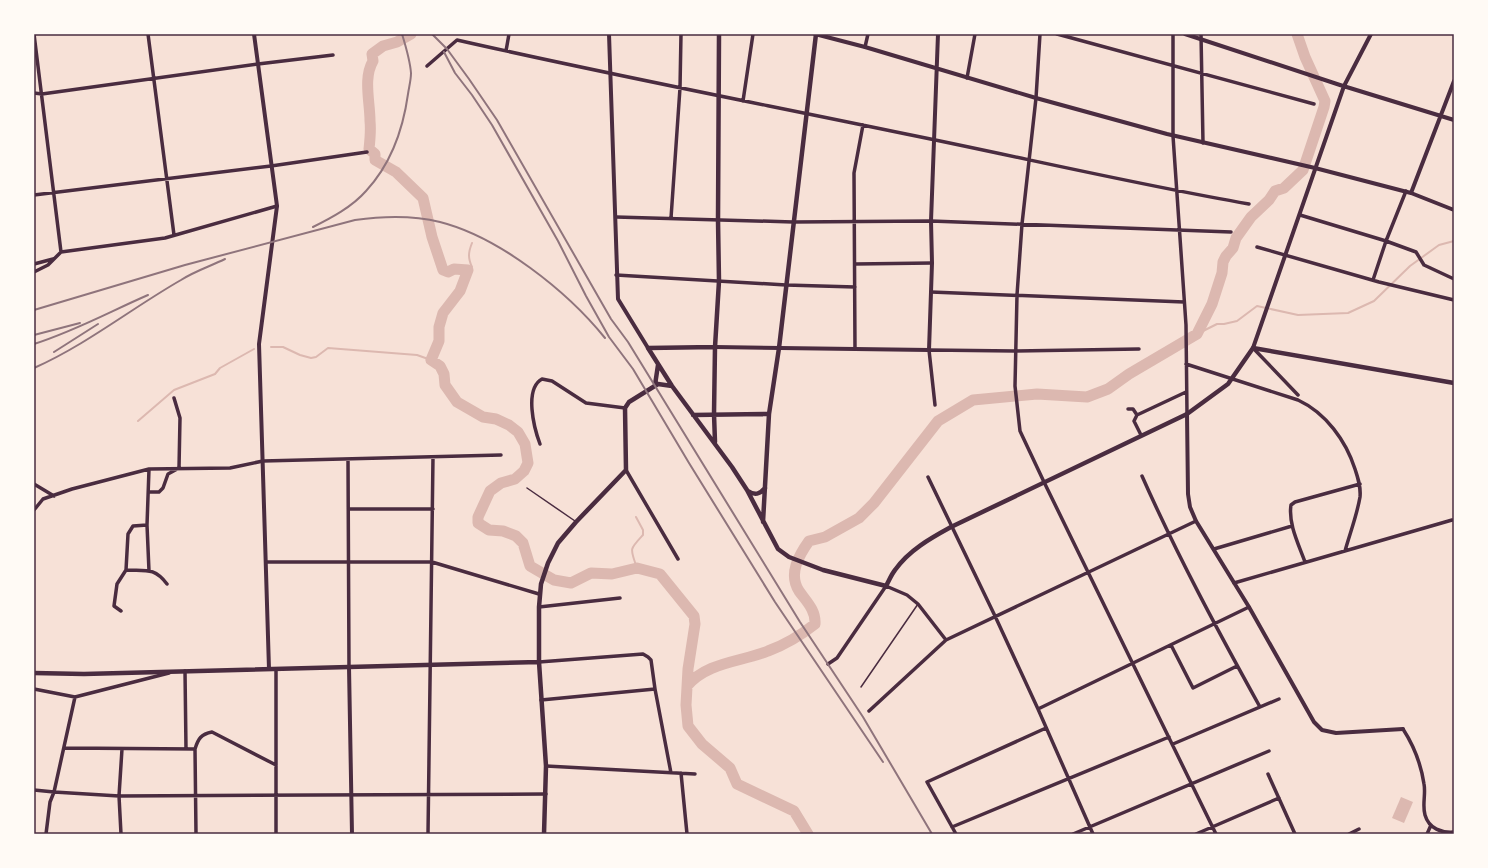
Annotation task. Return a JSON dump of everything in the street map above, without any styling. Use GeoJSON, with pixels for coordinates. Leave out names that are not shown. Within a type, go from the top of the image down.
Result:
{"type":"FeatureCollection","features":[{"type":"Feature","properties":{"kind":"main road"},"geometry":{"type":"LineString","coordinates":[[715,443],[715,347],[719,281],[719,34]]}},
{"type":"Feature","properties":{"kind":"main road"},"geometry":{"type":"LineString","coordinates":[[763,524],[769,414],[779,348],[816,34]]}},
{"type":"Feature","properties":{"kind":"main road"},"geometry":{"type":"LineString","coordinates":[[715,347],[648,348],[672,386],[715,443],[747,490],[763,524],[778,549],[789,557],[823,570],[886,586],[895,569],[915,549],[926,541],[951,527],[1187,414],[1228,384],[1253,348],[1454,383]]}},
{"type":"Feature","properties":{"kind":"main road"},"geometry":{"type":"LineString","coordinates":[[655,386],[658,365]]}},
{"type":"Feature","properties":{"kind":"main road"},"geometry":{"type":"LineString","coordinates":[[544,834],[546,766],[539,662],[539,594],[541,584],[548,563],[558,543],[626,470],[625,408],[629,402],[658,384],[672,386]]}},
{"type":"Feature","properties":{"kind":"main road"},"geometry":{"type":"LineString","coordinates":[[693,414],[769,414]]}},
{"type":"Feature","properties":{"kind":"main road"},"geometry":{"type":"LineString","coordinates":[[747,490],[752,494],[757,494],[765,488]]}},
{"type":"Feature","properties":{"kind":"main road"},"geometry":{"type":"LineString","coordinates":[[34,673],[84,674],[185,670],[539,662]]}},
{"type":"Feature","properties":{"kind":"street"},"geometry":{"type":"LineString","coordinates":[[34,34],[61,252]]}},
{"type":"Feature","properties":{"kind":"street"},"geometry":{"type":"LineString","coordinates":[[148,34],[174,235]]}},
{"type":"Feature","properties":{"kind":"street"},"geometry":{"type":"LineString","coordinates":[[254,34],[277,206],[259,344],[269,669]]}},
{"type":"Feature","properties":{"kind":"street"},"geometry":{"type":"LineString","coordinates":[[506,51],[509,34]]}},
{"type":"Feature","properties":{"kind":"street"},"geometry":{"type":"LineString","coordinates":[[609,34],[618,299],[648,348]]}},
{"type":"Feature","properties":{"kind":"street"},"geometry":{"type":"LineString","coordinates":[[671,218],[680,88],[681,34]]}},
{"type":"Feature","properties":{"kind":"street"},"geometry":{"type":"LineString","coordinates":[[743,101],[753,34]]}},
{"type":"Feature","properties":{"kind":"street"},"geometry":{"type":"LineString","coordinates":[[816,34],[1173,136],[1313,167],[1406,191],[1454,210]]}},
{"type":"Feature","properties":{"kind":"street"},"geometry":{"type":"LineString","coordinates":[[865,47],[868,34]]}},
{"type":"Feature","properties":{"kind":"street"},"geometry":{"type":"LineString","coordinates":[[935,405],[929,350],[932,263],[931,221],[938,34]]}},
{"type":"Feature","properties":{"kind":"street"},"geometry":{"type":"LineString","coordinates":[[967,78],[975,34]]}},
{"type":"Feature","properties":{"kind":"street"},"geometry":{"type":"LineString","coordinates":[[1040,34],[1036,98],[1022,224],[1017,295],[1015,386],[1020,431],[1216,834]]}},
{"type":"Feature","properties":{"kind":"street"},"geometry":{"type":"LineString","coordinates":[[1056,34],[1314,104]]}},
{"type":"Feature","properties":{"kind":"street"},"geometry":{"type":"LineString","coordinates":[[1173,34],[1173,136],[1186,325],[1188,494],[1190,507],[1196,521],[1249,607],[1314,722],[1322,730],[1336,733],[1404,729],[1414,746],[1418,760],[1424,785],[1425,815],[1431,825],[1437,830],[1454,832]]}},
{"type":"Feature","properties":{"kind":"street"},"geometry":{"type":"LineString","coordinates":[[1185,34],[1342,86],[1454,120]]}},
{"type":"Feature","properties":{"kind":"street"},"geometry":{"type":"LineString","coordinates":[[1201,34],[1203,143]]}},
{"type":"Feature","properties":{"kind":"street"},"geometry":{"type":"LineString","coordinates":[[1298,395],[1253,348],[1300,215],[1313,167],[1342,86],[1371,34]]}},
{"type":"Feature","properties":{"kind":"street"},"geometry":{"type":"LineString","coordinates":[[427,66],[457,40],[610,74],[1029,159],[1177,192],[1249,204]]}},
{"type":"Feature","properties":{"kind":"street"},"geometry":{"type":"LineString","coordinates":[[34,93],[42,94],[333,55]]}},
{"type":"Feature","properties":{"kind":"street"},"geometry":{"type":"LineString","coordinates":[[1411,193],[1454,81]]}},
{"type":"Feature","properties":{"kind":"street"},"geometry":{"type":"LineString","coordinates":[[855,349],[854,173],[863,125]]}},
{"type":"Feature","properties":{"kind":"street"},"geometry":{"type":"LineString","coordinates":[[34,195],[271,166],[367,152]]}},
{"type":"Feature","properties":{"kind":"street"},"geometry":{"type":"LineString","coordinates":[[1373,280],[1386,241],[1406,191]]}},
{"type":"Feature","properties":{"kind":"street"},"geometry":{"type":"LineString","coordinates":[[34,272],[48,265],[61,252],[165,238],[277,206]]}},
{"type":"Feature","properties":{"kind":"street"},"geometry":{"type":"LineString","coordinates":[[1300,215],[1386,241],[1416,252],[1424,265],[1454,279]]}},
{"type":"Feature","properties":{"kind":"street"},"geometry":{"type":"LineString","coordinates":[[616,217],[793,222],[931,221],[1231,232]]}},
{"type":"Feature","properties":{"kind":"street"},"geometry":{"type":"LineString","coordinates":[[1257,247],[1378,282],[1454,300]]}},
{"type":"Feature","properties":{"kind":"street"},"geometry":{"type":"LineString","coordinates":[[34,264],[54,259]]}},
{"type":"Feature","properties":{"kind":"street"},"geometry":{"type":"LineString","coordinates":[[855,264],[932,263]]}},
{"type":"Feature","properties":{"kind":"street"},"geometry":{"type":"LineString","coordinates":[[616,275],[786,285],[855,287]]}},
{"type":"Feature","properties":{"kind":"street"},"geometry":{"type":"LineString","coordinates":[[931,292],[1184,302]]}},
{"type":"Feature","properties":{"kind":"street"},"geometry":{"type":"LineString","coordinates":[[715,347],[1015,351],[1138,349]]}},
{"type":"Feature","properties":{"kind":"street"},"geometry":{"type":"LineString","coordinates":[[1186,364],[1308,404],[1335,429],[1351,455],[1360,484],[1360,496],[1345,550]]}},
{"type":"Feature","properties":{"kind":"street"},"geometry":{"type":"LineString","coordinates":[[540,444],[535,430],[532,396],[537,384],[542,379],[552,381],[586,403],[625,408]]}},
{"type":"Feature","properties":{"kind":"street"},"geometry":{"type":"LineString","coordinates":[[1141,436],[1134,421],[1138,415],[1186,392]]}},
{"type":"Feature","properties":{"kind":"street"},"geometry":{"type":"LineString","coordinates":[[174,398],[180,418],[179,468]]}},
{"type":"Feature","properties":{"kind":"street"},"geometry":{"type":"LineString","coordinates":[[1128,409],[1134,409],[1138,415]]}},
{"type":"Feature","properties":{"kind":"street"},"geometry":{"type":"LineString","coordinates":[[34,510],[43,499],[72,489],[149,469],[230,468],[263,461],[501,455]]}},
{"type":"Feature","properties":{"kind":"street"},"geometry":{"type":"LineString","coordinates":[[428,834],[433,457]]}},
{"type":"Feature","properties":{"kind":"street"},"geometry":{"type":"LineString","coordinates":[[348,459],[349,667],[352,834]]}},
{"type":"Feature","properties":{"kind":"street"},"geometry":{"type":"LineString","coordinates":[[149,492],[159,492],[168,474],[179,468]]}},
{"type":"Feature","properties":{"kind":"street"},"geometry":{"type":"LineString","coordinates":[[149,469],[147,525],[149,571]]}},
{"type":"Feature","properties":{"kind":"street"},"geometry":{"type":"LineString","coordinates":[[626,470],[678,559]]}},
{"type":"Feature","properties":{"kind":"street"},"geometry":{"type":"LineString","coordinates":[[1142,476],[1168,534],[1214,624],[1260,707]]}},
{"type":"Feature","properties":{"kind":"street"},"geometry":{"type":"LineString","coordinates":[[928,477],[1038,709],[1093,834]]}},
{"type":"Feature","properties":{"kind":"street"},"geometry":{"type":"LineString","coordinates":[[34,484],[54,496]]}},
{"type":"Feature","properties":{"kind":"street"},"geometry":{"type":"LineString","coordinates":[[1305,562],[1292,526],[1290,512],[1291,505],[1295,502],[1360,484]]}},
{"type":"Feature","properties":{"kind":"street"},"geometry":{"type":"LineString","coordinates":[[349,509],[433,509]]}},
{"type":"Feature","properties":{"kind":"street"},"geometry":{"type":"LineString","coordinates":[[1234,582],[1452,520]]}},
{"type":"Feature","properties":{"kind":"street"},"geometry":{"type":"LineString","coordinates":[[869,711],[946,640],[1196,521]]}},
{"type":"Feature","properties":{"kind":"street"},"geometry":{"type":"LineString","coordinates":[[121,611],[114,606],[117,584],[126,570],[128,534],[133,526],[147,525]]}},
{"type":"Feature","properties":{"kind":"street"},"geometry":{"type":"LineString","coordinates":[[1214,549],[1292,526]]}},
{"type":"Feature","properties":{"kind":"street"},"geometry":{"type":"LineString","coordinates":[[266,562],[432,562],[539,594]]}},
{"type":"Feature","properties":{"kind":"street"},"geometry":{"type":"LineString","coordinates":[[126,570],[149,571],[160,575],[167,584]]}},
{"type":"Feature","properties":{"kind":"street"},"geometry":{"type":"LineString","coordinates":[[828,664],[837,658],[886,586],[906,595],[918,604],[946,640]]}},
{"type":"Feature","properties":{"kind":"street"},"geometry":{"type":"LineString","coordinates":[[539,607],[620,598]]}},
{"type":"Feature","properties":{"kind":"street"},"geometry":{"type":"LineString","coordinates":[[1038,709],[1249,607]]}},
{"type":"Feature","properties":{"kind":"street"},"geometry":{"type":"LineString","coordinates":[[1171,645],[1193,688],[1237,666]]}},
{"type":"Feature","properties":{"kind":"street"},"geometry":{"type":"LineString","coordinates":[[539,662],[643,654],[648,657],[651,660],[671,773]]}},
{"type":"Feature","properties":{"kind":"street"},"geometry":{"type":"LineString","coordinates":[[276,669],[276,834]]}},
{"type":"Feature","properties":{"kind":"street"},"geometry":{"type":"LineString","coordinates":[[185,670],[186,749]]}},
{"type":"Feature","properties":{"kind":"street"},"geometry":{"type":"LineString","coordinates":[[34,689],[75,696],[177,671]]}},
{"type":"Feature","properties":{"kind":"street"},"geometry":{"type":"LineString","coordinates":[[541,700],[655,689]]}},
{"type":"Feature","properties":{"kind":"street"},"geometry":{"type":"LineString","coordinates":[[46,834],[50,802],[54,792],[75,696]]}},
{"type":"Feature","properties":{"kind":"street"},"geometry":{"type":"LineString","coordinates":[[1173,744],[1279,698]]}},
{"type":"Feature","properties":{"kind":"street"},"geometry":{"type":"LineString","coordinates":[[956,834],[927,782],[1046,728]]}},
{"type":"Feature","properties":{"kind":"street"},"geometry":{"type":"LineString","coordinates":[[196,834],[195,750],[197,740],[204,733],[212,732],[276,765]]}},
{"type":"Feature","properties":{"kind":"street"},"geometry":{"type":"LineString","coordinates":[[952,827],[1169,737]]}},
{"type":"Feature","properties":{"kind":"street"},"geometry":{"type":"LineString","coordinates":[[64,748],[195,750]]}},
{"type":"Feature","properties":{"kind":"street"},"geometry":{"type":"LineString","coordinates":[[121,834],[119,796],[122,749]]}},
{"type":"Feature","properties":{"kind":"street"},"geometry":{"type":"LineString","coordinates":[[1074,834],[1269,751]]}},
{"type":"Feature","properties":{"kind":"street"},"geometry":{"type":"LineString","coordinates":[[546,766],[696,774]]}},
{"type":"Feature","properties":{"kind":"street"},"geometry":{"type":"LineString","coordinates":[[681,773],[687,834]]}},
{"type":"Feature","properties":{"kind":"street"},"geometry":{"type":"LineString","coordinates":[[1268,774],[1295,834]]}},
{"type":"Feature","properties":{"kind":"street"},"geometry":{"type":"LineString","coordinates":[[34,790],[119,796],[546,794]]}},
{"type":"Feature","properties":{"kind":"street"},"geometry":{"type":"LineString","coordinates":[[1196,834],[1279,798]]}},
{"type":"Feature","properties":{"kind":"street"},"geometry":{"type":"LineString","coordinates":[[1427,834],[1431,825]]}},
{"type":"Feature","properties":{"kind":"street"},"geometry":{"type":"LineString","coordinates":[[1349,834],[1359,829]]}},
{"type":"Feature","properties":{"kind":"lane"},"geometry":{"type":"LineString","coordinates":[[527,488],[576,522]]}},
{"type":"Feature","properties":{"kind":"lane"},"geometry":{"type":"LineString","coordinates":[[861,687],[918,604]]}},
{"type":"Feature","properties":{"kind":"shaded area"},"geometry":{"type":"Polygon","coordinates":[[[1401,797],[1413,802],[1404,823],[1392,818],[1401,797]]]}},
{"type":"Feature","properties":{"kind":"waterway"},"geometry":{"type":"LineString","coordinates":[[411,34],[397,42],[383,46],[372,54],[373,61],[368,75],[370,114],[369,149],[375,154],[375,160],[396,172],[423,198],[432,237],[443,270],[448,272],[454,269],[468,270],[460,291],[443,313],[439,327],[439,341],[431,360],[440,366],[444,374],[445,385],[457,402],[483,417],[496,419],[509,425],[518,432],[525,444],[528,463],[524,471],[515,479],[501,483],[490,491],[478,517],[478,523],[489,530],[503,531],[516,536],[523,543],[530,566],[554,580],[571,583],[591,573],[612,574],[637,568],[660,574],[694,616],[695,624],[688,669],[686,705],[688,726],[702,744],[730,768],[737,784],[794,811],[808,834]]}},
{"type":"Feature","properties":{"kind":"waterway"},"geometry":{"type":"LineString","coordinates":[[687,686],[695,678],[714,667],[758,655],[781,646],[815,624],[814,614],[796,585],[796,565],[802,552],[809,541],[825,537],[859,518],[874,503],[938,421],[973,400],[1037,394],[1087,397],[1108,389],[1129,374],[1197,334],[1212,304],[1222,273],[1223,262],[1233,248],[1236,238],[1251,217],[1269,200],[1275,191],[1284,188],[1303,170],[1325,101],[1305,57],[1297,34]]}},
{"type":"Feature","properties":{"kind":"waterway"},"geometry":{"type":"LineString","coordinates":[[1197,334],[1217,324],[1237,321],[1257,306],[1298,315],[1348,313],[1374,301],[1410,266],[1439,245],[1454,241]]}},
{"type":"Feature","properties":{"kind":"waterway"},"geometry":{"type":"LineString","coordinates":[[468,270],[472,267],[469,255],[472,243]]}},
{"type":"Feature","properties":{"kind":"waterway"},"geometry":{"type":"LineString","coordinates":[[271,347],[283,347],[300,355],[311,358],[316,357],[328,348],[417,355],[431,360]]}},
{"type":"Feature","properties":{"kind":"waterway"},"geometry":{"type":"LineString","coordinates":[[138,421],[174,390],[215,374],[220,368],[254,349]]}},
{"type":"Feature","properties":{"kind":"waterway"},"geometry":{"type":"LineString","coordinates":[[636,517],[643,530],[643,535],[632,550],[637,568]]}},
{"type":"Feature","properties":{"kind":"railway"},"geometry":{"type":"LineString","coordinates":[[313,227],[341,212],[360,197],[375,181],[389,158],[403,121],[411,78],[410,63],[402,34]]}},
{"type":"Feature","properties":{"kind":"railway"},"geometry":{"type":"LineString","coordinates":[[432,34],[447,49],[497,120],[611,319],[628,342],[800,622],[863,717],[932,834]]}},
{"type":"Feature","properties":{"kind":"railway"},"geometry":{"type":"LineString","coordinates":[[444,52],[455,73],[492,125],[558,241],[609,337],[633,369],[775,602],[883,762]]}},
{"type":"Feature","properties":{"kind":"railway"},"geometry":{"type":"LineString","coordinates":[[34,310],[185,265],[355,220],[408,217],[440,222],[462,229],[508,253],[552,285],[571,302],[605,338]]}},
{"type":"Feature","properties":{"kind":"railway"},"geometry":{"type":"LineString","coordinates":[[34,368],[72,348],[186,277],[225,259]]}},
{"type":"Feature","properties":{"kind":"railway"},"geometry":{"type":"LineString","coordinates":[[34,344],[78,327],[148,295]]}},
{"type":"Feature","properties":{"kind":"railway"},"geometry":{"type":"LineString","coordinates":[[34,335],[80,323]]}},
{"type":"Feature","properties":{"kind":"railway"},"geometry":{"type":"LineString","coordinates":[[54,352],[98,324]]}}]}
